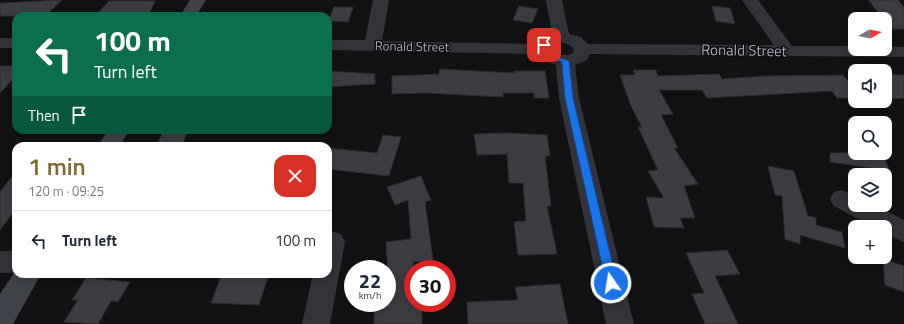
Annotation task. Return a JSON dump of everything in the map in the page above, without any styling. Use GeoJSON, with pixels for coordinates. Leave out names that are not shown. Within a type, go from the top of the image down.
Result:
{"type":"FeatureCollection","features":[{"type":"Feature","properties":{"kind":"street"},"geometry":{"type":"LineString","coordinates":[[190,12],[198,0]]}},
{"type":"Feature","properties":{"kind":"street"},"geometry":{"type":"LineString","coordinates":[[373,45],[381,0]]}},
{"type":"Feature","properties":{"kind":"street"},"geometry":{"type":"LineString","coordinates":[[554,0],[561,37]]}},
{"type":"Feature","properties":{"kind":"street"},"geometry":{"type":"LineString","coordinates":[[750,0],[787,51]]}},
{"type":"Feature","properties":{"kind":"street"},"geometry":{"type":"LineString","coordinates":[[574,55],[549,56],[544,49],[546,42],[550,39],[561,37],[572,40],[574,55],[569,98],[620,324]]}},
{"type":"Feature","properties":{"kind":"street"},"geometry":{"type":"LineString","coordinates":[[0,43],[12,43]]}},
{"type":"Feature","properties":{"kind":"street","name":"Ronald Street"},"geometry":{"type":"LineString","coordinates":[[332,45],[544,49]]}},
{"type":"Feature","properties":{"kind":"street","name":"Ronald Street"},"geometry":{"type":"LineString","coordinates":[[574,55],[787,51],[904,52]]}},
{"type":"Feature","properties":{"kind":"street"},"geometry":{"type":"LineString","coordinates":[[842,199],[904,232]]}},
{"type":"Feature","properties":{"kind":"street"},"geometry":{"type":"LineString","coordinates":[[0,262],[12,262]]}},
{"type":"Feature","properties":{"kind":"street"},"geometry":{"type":"LineString","coordinates":[[0,319],[26,278]]}},
{"type":"Feature","properties":{"kind":"street"},"geometry":{"type":"LineString","coordinates":[[316,324],[325,278]]}},
{"type":"Feature","properties":{"kind":"building"},"geometry":{"type":"Polygon","coordinates":[[[62,0],[49,12],[12,12],[12,16],[0,16],[0,3],[62,0]]]}},
{"type":"Feature","properties":{"kind":"building"},"geometry":{"type":"Polygon","coordinates":[[[868,0],[898,0],[904,7],[904,29],[892,29],[892,12],[878,12],[868,0]]]}},
{"type":"Feature","properties":{"kind":"building"},"geometry":{"type":"Polygon","coordinates":[[[109,1],[155,1],[150,12],[99,12],[109,1]]]}},
{"type":"Feature","properties":{"kind":"building"},"geometry":{"type":"Polygon","coordinates":[[[519,6],[538,9],[532,23],[513,20],[519,6]]]}},
{"type":"Feature","properties":{"kind":"building"},"geometry":{"type":"Polygon","coordinates":[[[712,6],[730,8],[735,24],[716,21],[712,6]]]}},
{"type":"Feature","properties":{"kind":"building"},"geometry":{"type":"Polygon","coordinates":[[[334,7],[353,7],[348,22],[332,21],[332,12],[334,7]]]}},
{"type":"Feature","properties":{"kind":"building"},"geometry":{"type":"Polygon","coordinates":[[[0,66],[12,66],[12,80],[0,93],[0,66]]]}},
{"type":"Feature","properties":{"kind":"building"},"geometry":{"type":"Polygon","coordinates":[[[440,69],[515,73],[514,71],[545,71],[549,98],[534,98],[534,93],[503,93],[503,97],[427,93],[392,94],[392,76],[439,74],[440,69]]]}},
{"type":"Feature","properties":{"kind":"building"},"geometry":{"type":"Polygon","coordinates":[[[633,70],[656,70],[658,76],[719,74],[722,79],[767,76],[843,75],[848,81],[848,98],[837,98],[832,91],[707,98],[702,90],[659,90],[673,114],[661,115],[678,148],[674,148],[698,184],[684,186],[695,218],[680,218],[684,228],[654,227],[646,197],[664,198],[648,171],[658,170],[638,127],[642,127],[631,106],[620,75],[635,75],[633,70]]]}},
{"type":"Feature","properties":{"kind":"building"},"geometry":{"type":"Polygon","coordinates":[[[332,71],[375,74],[375,84],[332,87],[332,71]]]}},
{"type":"Feature","properties":{"kind":"building"},"geometry":{"type":"Polygon","coordinates":[[[892,74],[904,75],[904,98],[892,99],[892,74]]]}},
{"type":"Feature","properties":{"kind":"building"},"geometry":{"type":"Polygon","coordinates":[[[506,133],[547,135],[550,156],[545,156],[551,206],[547,206],[557,254],[518,255],[514,222],[526,221],[523,183],[509,183],[507,154],[477,155],[474,134],[506,133]]]}},
{"type":"Feature","properties":{"kind":"building"},"geometry":{"type":"Polygon","coordinates":[[[162,134],[186,134],[184,142],[158,142],[162,134]]]}},
{"type":"Feature","properties":{"kind":"building"},"geometry":{"type":"Polygon","coordinates":[[[383,135],[401,137],[389,176],[332,169],[332,148],[377,153],[383,135]]]}},
{"type":"Feature","properties":{"kind":"building"},"geometry":{"type":"Polygon","coordinates":[[[830,153],[848,153],[848,160],[885,160],[889,168],[870,168],[830,162],[830,153]]]}},
{"type":"Feature","properties":{"kind":"building"},"geometry":{"type":"Polygon","coordinates":[[[768,166],[794,171],[808,216],[816,218],[816,225],[842,232],[845,248],[800,235],[800,244],[785,239],[782,196],[775,195],[768,166]]]}},
{"type":"Feature","properties":{"kind":"building"},"geometry":{"type":"Polygon","coordinates":[[[12,176],[12,214],[0,230],[0,192],[12,176]]]}},
{"type":"Feature","properties":{"kind":"building"},"geometry":{"type":"Polygon","coordinates":[[[421,176],[431,200],[425,202],[433,260],[404,260],[404,312],[422,312],[422,324],[374,324],[374,312],[396,312],[396,260],[387,260],[386,242],[411,239],[408,200],[395,205],[387,187],[421,176]]]}},
{"type":"Feature","properties":{"kind":"building"},"geometry":{"type":"Polygon","coordinates":[[[727,250],[740,274],[715,276],[738,324],[705,324],[692,294],[704,293],[686,253],[727,250]]]}},
{"type":"Feature","properties":{"kind":"building"},"geometry":{"type":"Polygon","coordinates":[[[892,262],[904,266],[904,292],[885,285],[883,264],[892,264],[892,262]]]}},
{"type":"Feature","properties":{"kind":"building"},"geometry":{"type":"Polygon","coordinates":[[[86,278],[130,282],[118,302],[111,301],[98,324],[64,322],[78,300],[72,300],[86,278]]]}},
{"type":"Feature","properties":{"kind":"building"},"geometry":{"type":"Polygon","coordinates":[[[220,278],[268,278],[259,305],[211,303],[220,278]]]}},
{"type":"Feature","properties":{"kind":"building"},"geometry":{"type":"Polygon","coordinates":[[[560,284],[568,324],[468,324],[467,302],[518,300],[515,287],[560,284]]]}},
{"type":"Feature","properties":{"kind":"route"},"geometry":{"type":"LineString","coordinates":[[544,45],[544,49],[549,56],[565,61],[569,98],[611,283]]}}]}
